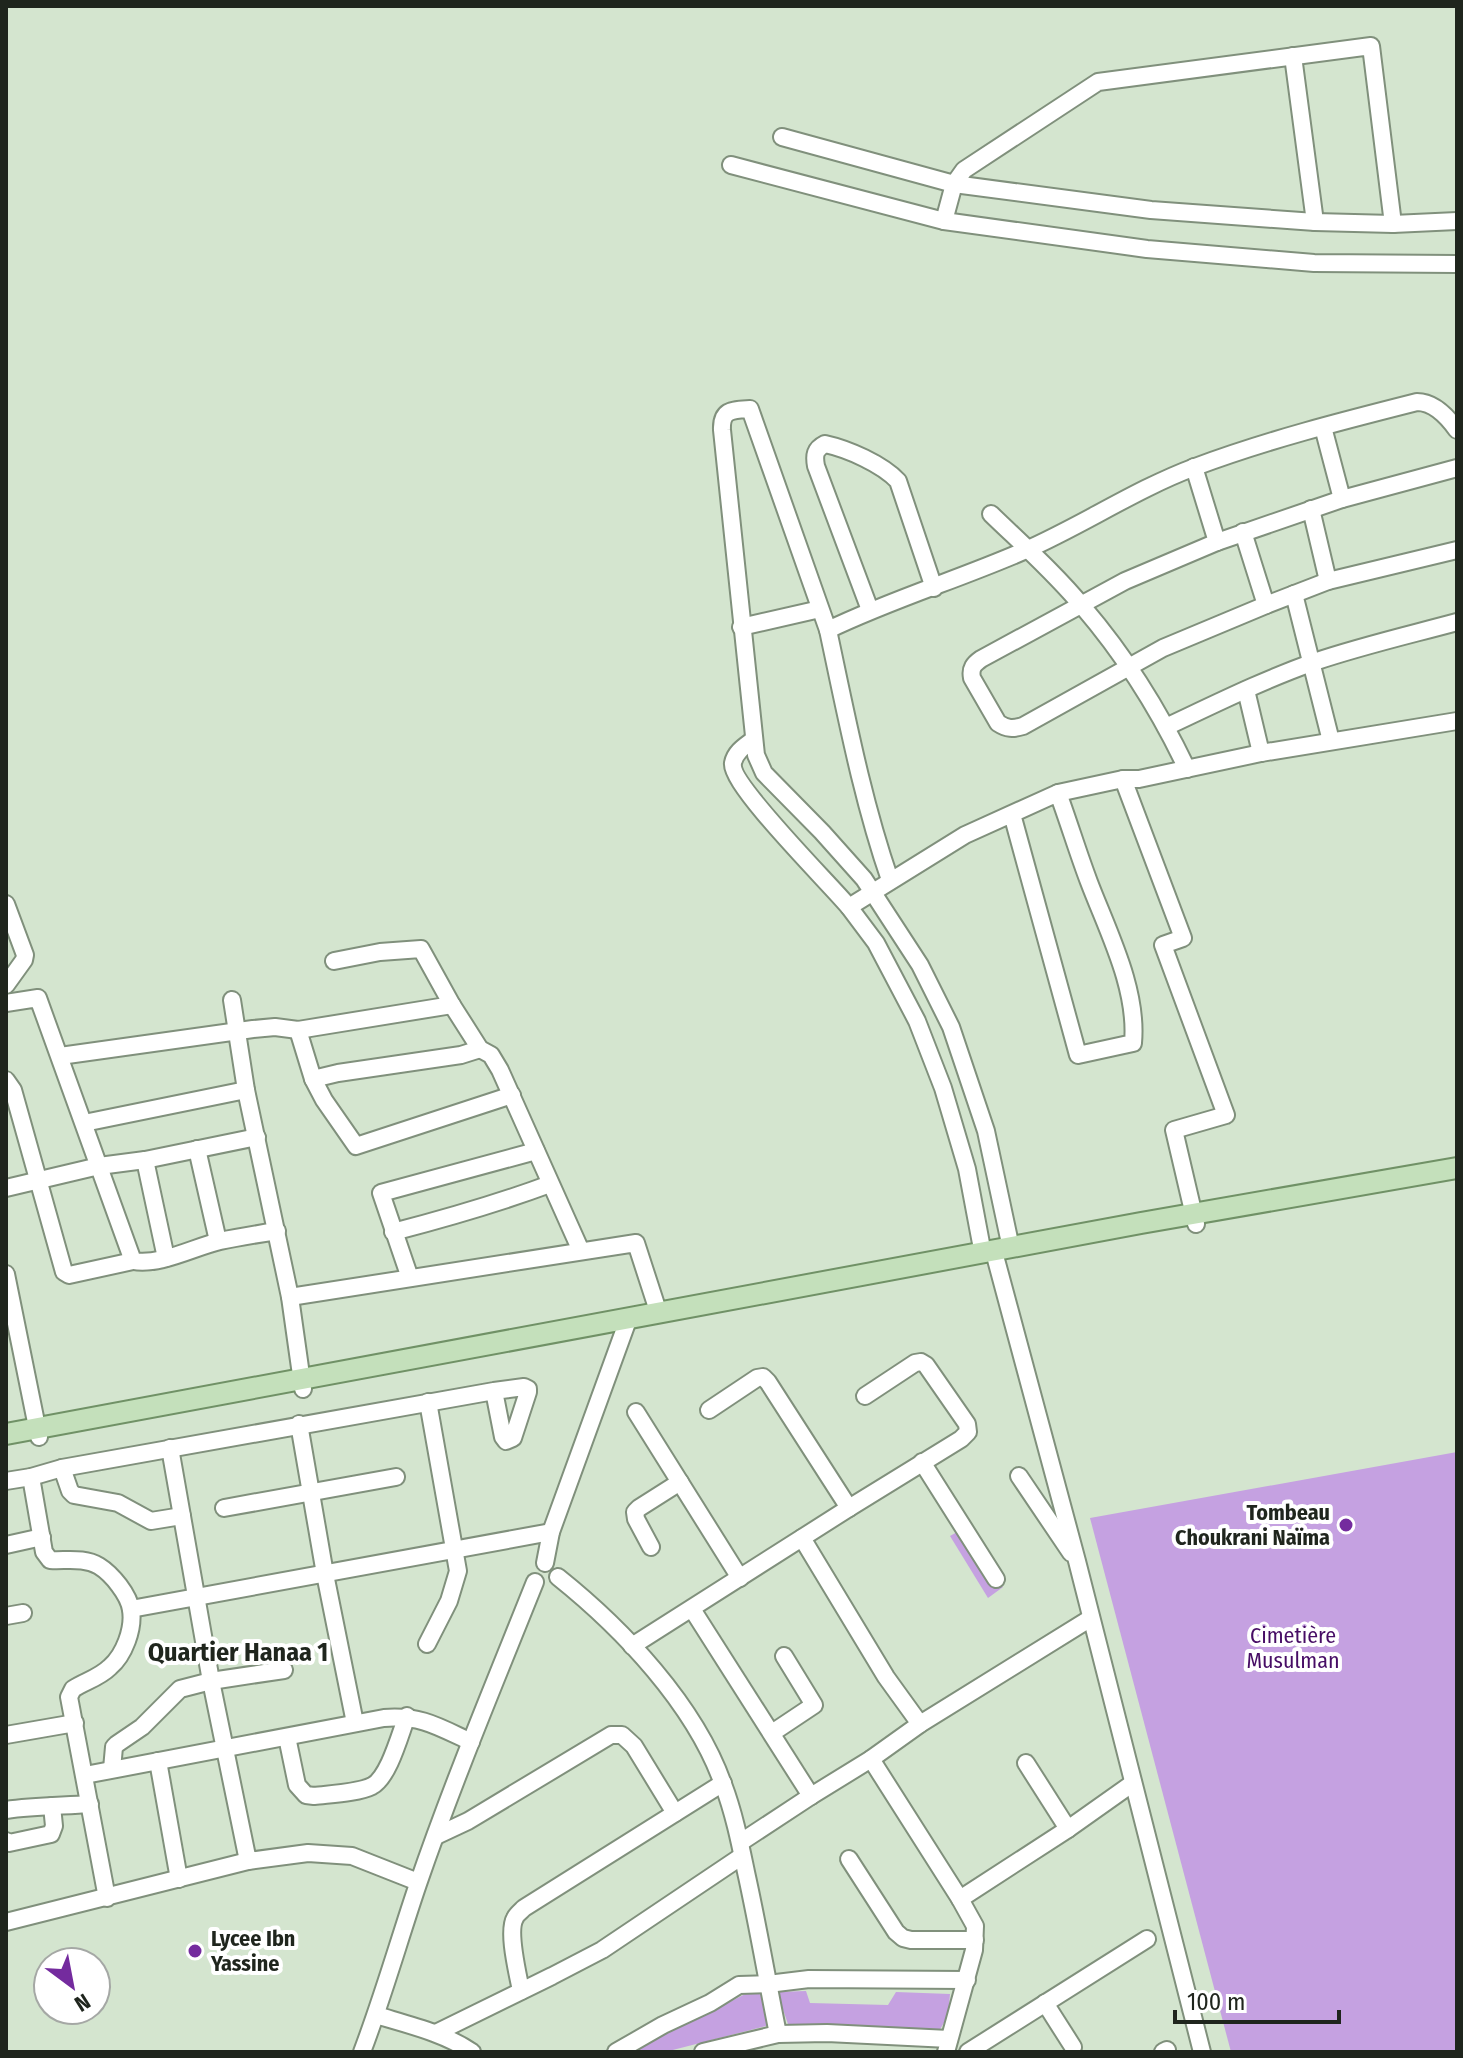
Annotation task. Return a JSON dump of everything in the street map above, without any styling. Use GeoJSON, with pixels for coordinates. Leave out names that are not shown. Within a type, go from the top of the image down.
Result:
{"type":"FeatureCollection","features":[{"type":"Feature","properties":{"kind":"main road"},"geometry":{"type":"LineString","coordinates":[[1195,1219],[1457,1168]]}},
{"type":"Feature","properties":{"kind":"main road"},"geometry":{"type":"LineString","coordinates":[[6,1434],[38,1432],[626,1325],[996,1253],[1195,1219],[1457,1180]]}},
{"type":"Feature","properties":{"kind":"main road"},"geometry":{"type":"LineString","coordinates":[[626,1325],[659,1314],[751,1301]]}},
{"type":"Feature","properties":{"kind":"main road"},"geometry":{"type":"LineString","coordinates":[[6,1444],[38,1432]]}},
{"type":"Feature","properties":{"kind":"street"},"geometry":{"type":"LineString","coordinates":[[944,221],[954,184],[964,170],[1098,82],[1371,46],[1393,224]]}},
{"type":"Feature","properties":{"kind":"street"},"geometry":{"type":"LineString","coordinates":[[1293,56],[1315,222]]}},
{"type":"Feature","properties":{"kind":"street"},"geometry":{"type":"LineString","coordinates":[[782,137],[954,184],[1151,210],[1315,222],[1393,224],[1457,221]]}},
{"type":"Feature","properties":{"kind":"street"},"geometry":{"type":"LineString","coordinates":[[731,165],[944,221],[1147,249],[1314,263],[1457,264]]}},
{"type":"Feature","properties":{"kind":"street"},"geometry":{"type":"LineString","coordinates":[[828,630],[870,610],[934,588],[1028,549],[1194,467],[1417,402],[1427,402],[1457,430]]}},
{"type":"Feature","properties":{"kind":"street"},"geometry":{"type":"LineString","coordinates":[[890,880],[854,754],[828,630],[803,554],[750,409],[731,411],[724,415],[722,430],[756,755],[764,773],[864,879],[920,965],[951,1027],[986,1131],[996,1253]]}},
{"type":"Feature","properties":{"kind":"street"},"geometry":{"type":"LineString","coordinates":[[1323,427],[1342,499]]}},
{"type":"Feature","properties":{"kind":"street"},"geometry":{"type":"LineString","coordinates":[[870,610],[816,466],[814,455],[825,444],[870,461],[898,481],[934,588]]}},
{"type":"Feature","properties":{"kind":"street"},"geometry":{"type":"LineString","coordinates":[[1194,467],[1217,542]]}},
{"type":"Feature","properties":{"kind":"street"},"geometry":{"type":"LineString","coordinates":[[1457,468],[1342,499],[1243,532],[1125,581],[981,659],[973,665],[972,678],[998,723],[1014,729],[1163,648],[1266,605],[1328,581],[1457,550]]}},
{"type":"Feature","properties":{"kind":"street"},"geometry":{"type":"LineString","coordinates":[[1311,509],[1328,581]]}},
{"type":"Feature","properties":{"kind":"street"},"geometry":{"type":"LineString","coordinates":[[991,514],[1083,606],[1130,668],[1187,769]]}},
{"type":"Feature","properties":{"kind":"street"},"geometry":{"type":"LineString","coordinates":[[1243,532],[1266,605]]}},
{"type":"Feature","properties":{"kind":"street"},"geometry":{"type":"LineString","coordinates":[[1294,594],[1331,741]]}},
{"type":"Feature","properties":{"kind":"street"},"geometry":{"type":"LineString","coordinates":[[741,627],[820,609]]}},
{"type":"Feature","properties":{"kind":"street"},"geometry":{"type":"LineString","coordinates":[[1166,727],[1312,663],[1457,622]]}},
{"type":"Feature","properties":{"kind":"street"},"geometry":{"type":"LineString","coordinates":[[1246,690],[1261,753]]}},
{"type":"Feature","properties":{"kind":"street"},"geometry":{"type":"LineString","coordinates":[[849,907],[965,835],[1058,793],[1261,753],[1457,721]]}},
{"type":"Feature","properties":{"kind":"street"},"geometry":{"type":"LineString","coordinates":[[753,740],[739,750],[733,762],[734,772],[763,813],[849,907],[876,943],[917,1021],[943,1088],[996,1253],[1202,2052]]}},
{"type":"Feature","properties":{"kind":"street"},"geometry":{"type":"LineString","coordinates":[[1123,779],[1183,938],[1163,945],[1226,1115],[1174,1130],[1195,1219]]}},
{"type":"Feature","properties":{"kind":"street"},"geometry":{"type":"LineString","coordinates":[[1012,814],[1078,1055],[1133,1043],[1133,1013],[1128,991],[1110,932],[1088,881],[1058,793]]}},
{"type":"Feature","properties":{"kind":"street"},"geometry":{"type":"LineString","coordinates":[[6,904],[25,955],[6,985]]}},
{"type":"Feature","properties":{"kind":"street"},"geometry":{"type":"LineString","coordinates":[[334,961],[380,952],[421,949],[480,1049]]}},
{"type":"Feature","properties":{"kind":"street"},"geometry":{"type":"LineString","coordinates":[[6,1003],[38,998],[133,1261]]}},
{"type":"Feature","properties":{"kind":"street"},"geometry":{"type":"LineString","coordinates":[[232,1000],[246,1090],[290,1297],[303,1384]]}},
{"type":"Feature","properties":{"kind":"street"},"geometry":{"type":"LineString","coordinates":[[60,1056],[237,1031],[275,1027],[298,1030],[452,1005]]}},
{"type":"Feature","properties":{"kind":"street"},"geometry":{"type":"LineString","coordinates":[[298,1030],[313,1079],[356,1146],[512,1095]]}},
{"type":"Feature","properties":{"kind":"street"},"geometry":{"type":"LineString","coordinates":[[313,1079],[461,1055],[480,1049],[487,1051],[494,1058],[512,1095],[581,1251]]}},
{"type":"Feature","properties":{"kind":"street"},"geometry":{"type":"LineString","coordinates":[[6,1080],[13,1090],[65,1273],[69,1275],[133,1261],[166,1258],[218,1241],[277,1231]]}},
{"type":"Feature","properties":{"kind":"street"},"geometry":{"type":"LineString","coordinates":[[84,1123],[246,1090]]}},
{"type":"Feature","properties":{"kind":"street"},"geometry":{"type":"LineString","coordinates":[[6,1188],[99,1166],[145,1160],[257,1137]]}},
{"type":"Feature","properties":{"kind":"street"},"geometry":{"type":"LineString","coordinates":[[197,1149],[218,1241]]}},
{"type":"Feature","properties":{"kind":"street"},"geometry":{"type":"LineString","coordinates":[[410,1278],[381,1193],[536,1151]]}},
{"type":"Feature","properties":{"kind":"street"},"geometry":{"type":"LineString","coordinates":[[145,1160],[166,1258]]}},
{"type":"Feature","properties":{"kind":"street"},"geometry":{"type":"LineString","coordinates":[[393,1232],[454,1217],[550,1184]]}},
{"type":"Feature","properties":{"kind":"street"},"geometry":{"type":"LineString","coordinates":[[290,1297],[636,1243],[659,1314]]}},
{"type":"Feature","properties":{"kind":"street"},"geometry":{"type":"LineString","coordinates":[[6,1274],[38,1432]]}},
{"type":"Feature","properties":{"kind":"street"},"geometry":{"type":"LineString","coordinates":[[545,1563],[551,1532],[626,1325]]}},
{"type":"Feature","properties":{"kind":"street"},"geometry":{"type":"LineString","coordinates":[[632,1646],[968,1432],[967,1424],[921,1362],[865,1396]]}},
{"type":"Feature","properties":{"kind":"street"},"geometry":{"type":"LineString","coordinates":[[709,1410],[763,1377],[849,1508]]}},
{"type":"Feature","properties":{"kind":"street"},"geometry":{"type":"LineString","coordinates":[[6,1481],[299,1424],[494,1391]]}},
{"type":"Feature","properties":{"kind":"street"},"geometry":{"type":"LineString","coordinates":[[427,1644],[449,1601],[458,1571],[428,1402]]}},
{"type":"Feature","properties":{"kind":"street"},"geometry":{"type":"LineString","coordinates":[[636,1412],[740,1578]]}},
{"type":"Feature","properties":{"kind":"street"},"geometry":{"type":"LineString","coordinates":[[299,1424],[355,1723]]}},
{"type":"Feature","properties":{"kind":"street"},"geometry":{"type":"LineString","coordinates":[[170,1448],[211,1681],[248,1861]]}},
{"type":"Feature","properties":{"kind":"street"},"geometry":{"type":"LineString","coordinates":[[922,1462],[996,1579]]}},
{"type":"Feature","properties":{"kind":"street"},"geometry":{"type":"LineString","coordinates":[[62,1468],[74,1495],[118,1503],[151,1521],[182,1516]]}},
{"type":"Feature","properties":{"kind":"street"},"geometry":{"type":"LineString","coordinates":[[1019,1476],[1077,1561]]}},
{"type":"Feature","properties":{"kind":"street"},"geometry":{"type":"LineString","coordinates":[[31,1477],[44,1552],[50,1560],[88,1561],[99,1566],[119,1586],[131,1609],[130,1629],[121,1655],[100,1676],[78,1685],[70,1693],[107,1898]]}},
{"type":"Feature","properties":{"kind":"street"},"geometry":{"type":"LineString","coordinates":[[224,1508],[396,1477]]}},
{"type":"Feature","properties":{"kind":"street"},"geometry":{"type":"LineString","coordinates":[[651,1547],[635,1512],[680,1482]]}},
{"type":"Feature","properties":{"kind":"street"},"geometry":{"type":"LineString","coordinates":[[131,1609],[551,1532]]}},
{"type":"Feature","properties":{"kind":"street"},"geometry":{"type":"LineString","coordinates":[[6,1545],[42,1537]]}},
{"type":"Feature","properties":{"kind":"street"},"geometry":{"type":"LineString","coordinates":[[802,1538],[886,1677],[920,1724]]}},
{"type":"Feature","properties":{"kind":"street"},"geometry":{"type":"LineString","coordinates":[[362,2052],[418,1882],[535,1582],[535,1570],[545,1563],[555,1567],[558,1577],[632,1646],[676,1698],[704,1742],[723,1783],[742,1849],[778,2034]]}},
{"type":"Feature","properties":{"kind":"street"},"geometry":{"type":"LineString","coordinates":[[535,1582],[545,1587],[555,1583],[558,1577]]}},
{"type":"Feature","properties":{"kind":"street"},"geometry":{"type":"LineString","coordinates":[[692,1609],[811,1796]]}},
{"type":"Feature","properties":{"kind":"street"},"geometry":{"type":"LineString","coordinates":[[436,2033],[602,1950],[811,1796],[1091,1618]]}},
{"type":"Feature","properties":{"kind":"street"},"geometry":{"type":"LineString","coordinates":[[772,1733],[814,1705],[784,1656]]}},
{"type":"Feature","properties":{"kind":"street"},"geometry":{"type":"LineString","coordinates":[[112,1769],[114,1747],[142,1727],[175,1692],[211,1681],[284,1670]]}},
{"type":"Feature","properties":{"kind":"street"},"geometry":{"type":"LineString","coordinates":[[85,1775],[355,1723],[407,1716],[471,1742]]}},
{"type":"Feature","properties":{"kind":"street"},"geometry":{"type":"LineString","coordinates":[[287,1737],[297,1785],[306,1795],[366,1788],[377,1782],[385,1772],[407,1716]]}},
{"type":"Feature","properties":{"kind":"street"},"geometry":{"type":"LineString","coordinates":[[6,1735],[75,1723]]}},
{"type":"Feature","properties":{"kind":"street"},"geometry":{"type":"LineString","coordinates":[[436,1836],[468,1821],[611,1735],[622,1735],[634,1746],[675,1813]]}},
{"type":"Feature","properties":{"kind":"street"},"geometry":{"type":"LineString","coordinates":[[703,2052],[739,2048],[778,2034],[827,2033],[947,2045],[967,1980],[975,1926],[871,1759]]}},
{"type":"Feature","properties":{"kind":"street"},"geometry":{"type":"LineString","coordinates":[[158,1761],[179,1879]]}},
{"type":"Feature","properties":{"kind":"street"},"geometry":{"type":"LineString","coordinates":[[1026,1763],[1068,1829]]}},
{"type":"Feature","properties":{"kind":"street"},"geometry":{"type":"LineString","coordinates":[[521,1991],[513,1944],[516,1916],[524,1908],[723,1783]]}},
{"type":"Feature","properties":{"kind":"street"},"geometry":{"type":"LineString","coordinates":[[960,1899],[1133,1783]]}},
{"type":"Feature","properties":{"kind":"street"},"geometry":{"type":"LineString","coordinates":[[6,1810],[38,1805],[90,1804]]}},
{"type":"Feature","properties":{"kind":"street"},"geometry":{"type":"LineString","coordinates":[[6,1841],[9,1843],[51,1834],[54,1826],[52,1806]]}},
{"type":"Feature","properties":{"kind":"street"},"geometry":{"type":"LineString","coordinates":[[6,1922],[248,1861],[308,1853],[352,1856],[418,1882]]}},
{"type":"Feature","properties":{"kind":"street"},"geometry":{"type":"LineString","coordinates":[[849,1859],[903,1938],[975,1940]]}},
{"type":"Feature","properties":{"kind":"street"},"geometry":{"type":"LineString","coordinates":[[968,2052],[1147,1939]]}},
{"type":"Feature","properties":{"kind":"street"},"geometry":{"type":"LineString","coordinates":[[616,2052],[739,1985],[809,1979],[967,1980]]}},
{"type":"Feature","properties":{"kind":"street"},"geometry":{"type":"LineString","coordinates":[[1045,2003],[1073,2050]]}},
{"type":"Feature","properties":{"kind":"street"},"geometry":{"type":"LineString","coordinates":[[376,2015],[436,2033],[472,2052]]}},
{"type":"Feature","properties":{"kind":"green space","name":"Cimetière Musulman"},"geometry":{"type":"Polygon","coordinates":[[[1457,1452],[1457,2052],[1231,2052],[1090,1518],[1457,1452]]]}},
{"type":"Feature","properties":{"kind":"green space"},"geometry":{"type":"Polygon","coordinates":[[[966,1527],[1003,1587],[988,1598],[950,1536],[966,1527]]]}},
{"type":"Feature","properties":{"kind":"green space"},"geometry":{"type":"Polygon","coordinates":[[[806,1991],[810,2003],[888,2005],[896,1992],[950,1994],[948,2016],[939,2031],[789,2027],[777,1992],[806,1991]]]}},
{"type":"Feature","properties":{"kind":"green space"},"geometry":{"type":"Polygon","coordinates":[[[749,1992],[764,1995],[770,2025],[665,2052],[629,2052],[697,2019],[749,1992]]]}},
{"type":"Feature","properties":{"kind":"place","name":"Tombeau Choukrani Naïma"},"geometry":{"type":"Point","coordinates":[1346,1525]}},
{"type":"Feature","properties":{"kind":"place","name":"Lycee Ibn Yassine"},"geometry":{"type":"Point","coordinates":[195,1951]}},
{"type":"Feature","properties":{"kind":"district","name":"Quartier Hanaa 1"},"geometry":{"type":"Point","coordinates":[238,1652]}}]}
